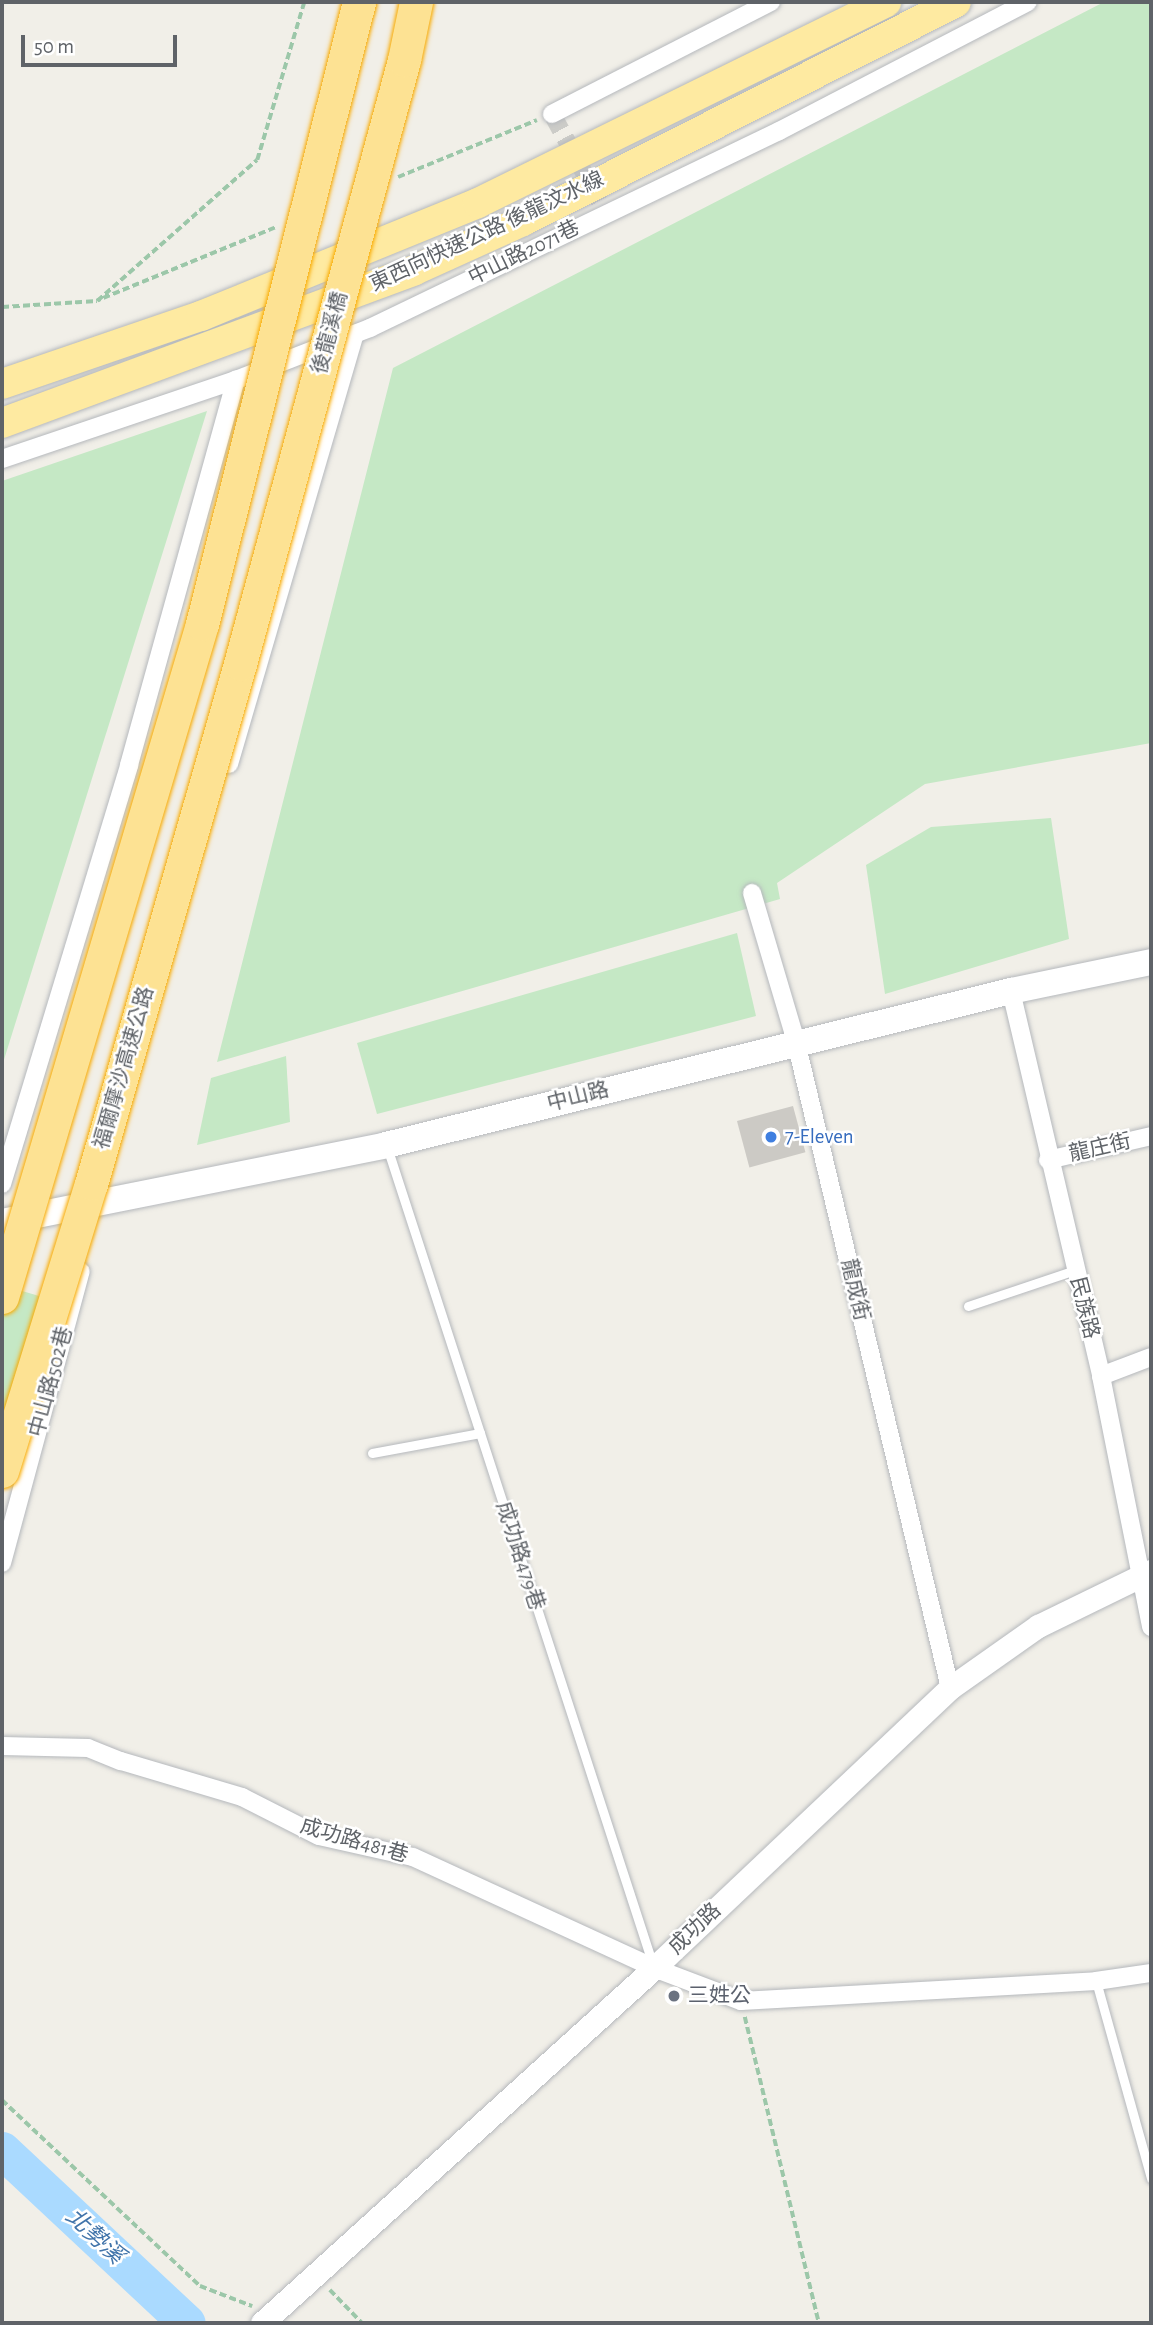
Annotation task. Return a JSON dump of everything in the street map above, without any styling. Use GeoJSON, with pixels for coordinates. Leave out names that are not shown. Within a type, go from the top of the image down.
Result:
{"type":"FeatureCollection","features":[{"type":"Feature","properties":{"kind":"highway"},"geometry":{"type":"LineString","coordinates":[[2,1297],[202,624],[359,2]]}},
{"type":"Feature","properties":{"kind":"highway","name":"後龍溪橋"},"geometry":{"type":"LineString","coordinates":[[240,664],[404,60],[416,2]]}},
{"type":"Feature","properties":{"kind":"highway","name":"東西向快速公路 後龍汶水線"},"geometry":{"type":"LineString","coordinates":[[2,384],[201,316],[478,203],[886,2]]}},
{"type":"Feature","properties":{"kind":"highway","name":"東西向快速公路 後龍汶水線"},"geometry":{"type":"LineString","coordinates":[[2,423],[415,270],[523,220],[956,2]]}},
{"type":"Feature","properties":{"kind":"highway","name":"福爾摩沙高速公路"},"geometry":{"type":"LineString","coordinates":[[2,1471],[91,1184],[240,664]]}},
{"type":"Feature","properties":{"kind":"main road","name":"中山路"},"geometry":{"type":"LineString","coordinates":[[2,1222],[386,1145],[796,1042],[1011,991],[1151,962]]}},
{"type":"Feature","properties":{"kind":"street"},"geometry":{"type":"LineString","coordinates":[[552,114],[771,2]]}},
{"type":"Feature","properties":{"kind":"street","name":"中山路2071巷"},"geometry":{"type":"LineString","coordinates":[[2,459],[236,380],[355,334],[779,131],[1028,2]]}},
{"type":"Feature","properties":{"kind":"street","name":"中山路502巷"},"geometry":{"type":"LineString","coordinates":[[2,1563],[99,1201],[355,334]]}},
{"type":"Feature","properties":{"kind":"street"},"geometry":{"type":"LineString","coordinates":[[2,1184],[133,752],[236,380]]}},
{"type":"Feature","properties":{"kind":"street","name":"龍成街"},"geometry":{"type":"LineString","coordinates":[[752,894],[796,1042],[950,1688]]}},
{"type":"Feature","properties":{"kind":"street","name":"民族路"},"geometry":{"type":"LineString","coordinates":[[1011,991],[1048,1160],[1147,1573],[1151,1627]]}},
{"type":"Feature","properties":{"kind":"street","name":"龍庄街"},"geometry":{"type":"LineString","coordinates":[[1048,1160],[1151,1136]]}},
{"type":"Feature","properties":{"kind":"street"},"geometry":{"type":"LineString","coordinates":[[1101,1376],[1151,1357]]}},
{"type":"Feature","properties":{"kind":"street","name":"成功路"},"geometry":{"type":"LineString","coordinates":[[266,2320],[654,1968],[950,1688],[1038,1626],[1147,1573]]}},
{"type":"Feature","properties":{"kind":"street","name":"成功路481巷"},"geometry":{"type":"LineString","coordinates":[[2,1746],[88,1748],[121,1761],[242,1797],[319,1836],[413,1857],[654,1968],[741,2001]]}},
{"type":"Feature","properties":{"kind":"street"},"geometry":{"type":"LineString","coordinates":[[741,2001],[1096,1981],[1151,1973]]}},
{"type":"Feature","properties":{"kind":"lane","name":"成功路479巷"},"geometry":{"type":"LineString","coordinates":[[386,1145],[654,1968]]}},
{"type":"Feature","properties":{"kind":"lane"},"geometry":{"type":"LineString","coordinates":[[968,1306],[1075,1270]]}},
{"type":"Feature","properties":{"kind":"lane"},"geometry":{"type":"LineString","coordinates":[[372,1453],[480,1433]]}},
{"type":"Feature","properties":{"kind":"lane"},"geometry":{"type":"LineString","coordinates":[[1096,1981],[1151,2178]]}},
{"type":"Feature","properties":{"kind":"path"},"geometry":{"type":"LineString","coordinates":[[97,301],[257,160],[304,2]]}},
{"type":"Feature","properties":{"kind":"path"},"geometry":{"type":"LineString","coordinates":[[388,181],[552,114]]}},
{"type":"Feature","properties":{"kind":"path"},"geometry":{"type":"LineString","coordinates":[[2,307],[97,301],[286,223]]}},
{"type":"Feature","properties":{"kind":"path"},"geometry":{"type":"LineString","coordinates":[[741,2001],[818,2323]]}},
{"type":"Feature","properties":{"kind":"path"},"geometry":{"type":"LineString","coordinates":[[2,2100],[200,2286],[266,2320]]}},
{"type":"Feature","properties":{"kind":"path"},"geometry":{"type":"LineString","coordinates":[[316,2276],[362,2323]]}},
{"type":"Feature","properties":{"kind":"green space"},"geometry":{"type":"Polygon","coordinates":[[[1104,2],[1151,2],[1151,743],[925,784],[777,883],[780,899],[217,1062],[393,368],[1104,2]]]}},
{"type":"Feature","properties":{"kind":"green space"},"geometry":{"type":"Polygon","coordinates":[[[207,411],[2,1066],[2,481],[207,411]]]}},
{"type":"Feature","properties":{"kind":"green space"},"geometry":{"type":"Polygon","coordinates":[[[1051,818],[1069,939],[885,994],[866,865],[931,827],[1051,818]]]}},
{"type":"Feature","properties":{"kind":"green space"},"geometry":{"type":"Polygon","coordinates":[[[737,933],[756,1016],[377,1114],[357,1043],[737,933]]]}},
{"type":"Feature","properties":{"kind":"green space"},"geometry":{"type":"Polygon","coordinates":[[[286,1056],[290,1122],[197,1145],[211,1078],[286,1056]]]}},
{"type":"Feature","properties":{"kind":"green space"},"geometry":{"type":"Polygon","coordinates":[[[2,1285],[66,1304],[2,1419],[2,1285]]]}},
{"type":"Feature","properties":{"kind":"building","name":"7-Eleven"},"geometry":{"type":"Polygon","coordinates":[[[793,1106],[805,1152],[749,1167],[737,1121],[793,1106]]]}},
{"type":"Feature","properties":{"kind":"waterway","name":"北勢溪"},"geometry":{"type":"LineString","coordinates":[[2,2150],[187,2323]]}},
{"type":"Feature","properties":{"kind":"tunnel"},"geometry":{"type":"LineString","coordinates":[[552,114],[606,213]]}},
{"type":"Feature","properties":{"kind":"place","name":"7-Eleven"},"geometry":{"type":"Point","coordinates":[771,1137]}},
{"type":"Feature","properties":{"kind":"place","name":"三姓公"},"geometry":{"type":"Point","coordinates":[674,1996]}}]}
